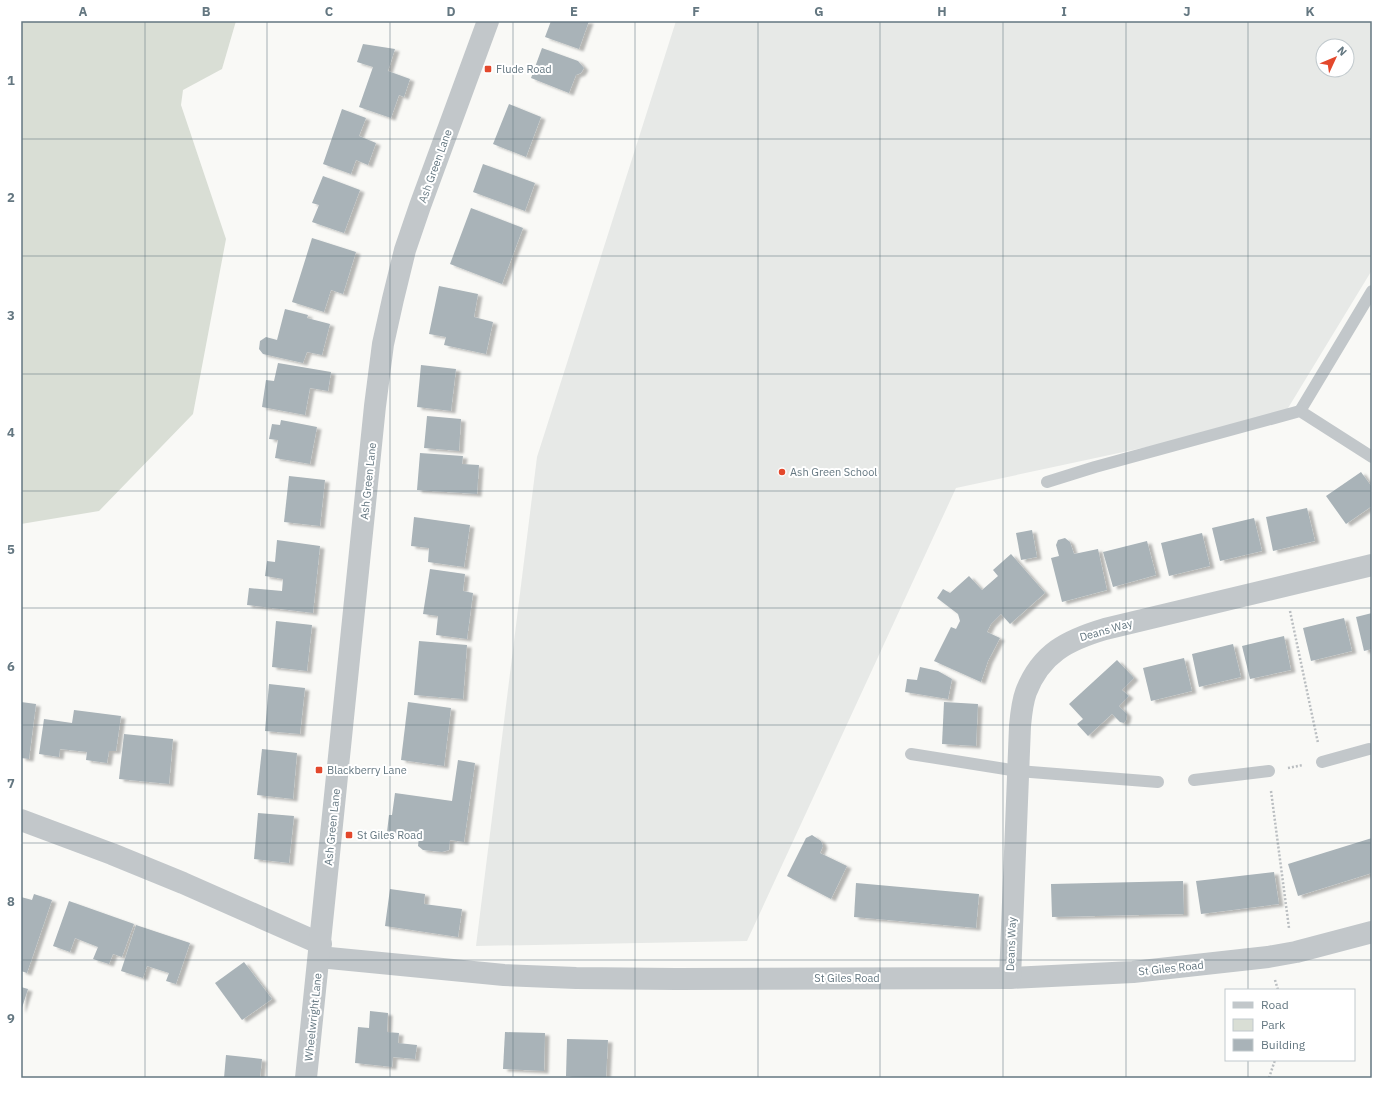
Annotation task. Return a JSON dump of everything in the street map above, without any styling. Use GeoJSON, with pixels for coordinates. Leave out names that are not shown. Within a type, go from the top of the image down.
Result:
{"type":"FeatureCollection","features":[{"type":"Feature","properties":{"kind":"street","name":"Ash Green Lane"},"geometry":{"type":"LineString","coordinates":[[320,951],[375,406],[384,344],[405,250],[488,21]]}},
{"type":"Feature","properties":{"kind":"street","name":"Deans Way"},"geometry":{"type":"LineString","coordinates":[[1010,978],[1020,726],[1025,694],[1035,673],[1059,648],[1080,636],[1372,565]]}},
{"type":"Feature","properties":{"kind":"street"},"geometry":{"type":"LineString","coordinates":[[21,820],[112,854],[183,883],[320,951]]}},
{"type":"Feature","properties":{"kind":"street","name":"St Giles Road"},"geometry":{"type":"LineString","coordinates":[[320,951],[504,975],[576,978],[1010,978],[1133,972],[1268,957],[1296,952],[1372,932]]}},
{"type":"Feature","properties":{"kind":"street","name":"Wheelwright Lane"},"geometry":{"type":"LineString","coordinates":[[306,1078],[320,951]]}},
{"type":"Feature","properties":{"kind":"lane"},"geometry":{"type":"LineString","coordinates":[[1047,482],[1095,467],[1300,411],[1372,291]]}},
{"type":"Feature","properties":{"kind":"lane"},"geometry":{"type":"LineString","coordinates":[[1300,411],[1372,456]]}},
{"type":"Feature","properties":{"kind":"lane"},"geometry":{"type":"LineString","coordinates":[[1322,762],[1369,749]]}},
{"type":"Feature","properties":{"kind":"lane"},"geometry":{"type":"LineString","coordinates":[[911,754],[1018,770],[1158,782]]}},
{"type":"Feature","properties":{"kind":"lane"},"geometry":{"type":"LineString","coordinates":[[1194,780],[1269,771]]}},
{"type":"Feature","properties":{"kind":"path"},"geometry":{"type":"LineString","coordinates":[[1285,586],[1322,762],[1269,771],[1288,921],[1296,952]]}},
{"type":"Feature","properties":{"kind":"path"},"geometry":{"type":"LineString","coordinates":[[1269,1078],[1275,1061]]}},
{"type":"Feature","properties":{"kind":"shaded area","name":"Ash Green School"},"geometry":{"type":"Polygon","coordinates":[[[676,21],[1372,21],[1372,270],[1282,418],[956,488],[747,941],[476,946],[537,457],[676,21]]]}},
{"type":"Feature","properties":{"kind":"green space"},"geometry":{"type":"Polygon","coordinates":[[[21,21],[236,21],[222,69],[183,90],[181,105],[226,239],[193,414],[99,511],[21,524],[21,21]]]}},
{"type":"Feature","properties":{"kind":"building"},"geometry":{"type":"Polygon","coordinates":[[[551,21],[589,21],[579,49],[545,37],[551,21]]]}},
{"type":"Feature","properties":{"kind":"building"},"geometry":{"type":"Polygon","coordinates":[[[363,44],[395,49],[388,71],[410,79],[404,97],[399,95],[391,118],[359,107],[373,67],[357,62],[363,44]]]}},
{"type":"Feature","properties":{"kind":"building"},"geometry":{"type":"Polygon","coordinates":[[[542,48],[578,61],[584,68],[581,73],[576,75],[569,93],[531,78],[542,48]]]}},
{"type":"Feature","properties":{"kind":"building"},"geometry":{"type":"Polygon","coordinates":[[[509,104],[541,117],[526,157],[493,144],[509,104]]]}},
{"type":"Feature","properties":{"kind":"building"},"geometry":{"type":"Polygon","coordinates":[[[342,109],[366,118],[359,136],[376,143],[368,165],[356,160],[351,174],[323,164],[342,109]]]}},
{"type":"Feature","properties":{"kind":"building"},"geometry":{"type":"Polygon","coordinates":[[[483,164],[535,183],[525,211],[473,192],[483,164]]]}},
{"type":"Feature","properties":{"kind":"building"},"geometry":{"type":"Polygon","coordinates":[[[323,176],[360,190],[344,233],[312,222],[319,205],[312,203],[323,176]]]}},
{"type":"Feature","properties":{"kind":"building"},"geometry":{"type":"Polygon","coordinates":[[[471,208],[523,228],[502,284],[450,264],[471,208]]]}},
{"type":"Feature","properties":{"kind":"building"},"geometry":{"type":"Polygon","coordinates":[[[312,238],[356,252],[343,294],[331,290],[324,312],[292,302],[312,238]]]}},
{"type":"Feature","properties":{"kind":"building"},"geometry":{"type":"Polygon","coordinates":[[[439,286],[478,294],[474,317],[493,322],[486,354],[444,345],[446,337],[429,334],[439,286]]]}},
{"type":"Feature","properties":{"kind":"building"},"geometry":{"type":"Polygon","coordinates":[[[285,309],[308,315],[307,318],[330,324],[322,355],[307,352],[303,363],[263,354],[259,349],[260,341],[266,337],[277,340],[285,309]]]}},
{"type":"Feature","properties":{"kind":"building"},"geometry":{"type":"Polygon","coordinates":[[[278,363],[331,372],[328,391],[310,388],[305,415],[262,407],[266,380],[274,381],[278,363]]]}},
{"type":"Feature","properties":{"kind":"building"},"geometry":{"type":"Polygon","coordinates":[[[421,365],[456,369],[451,411],[417,407],[421,365]]]}},
{"type":"Feature","properties":{"kind":"building"},"geometry":{"type":"Polygon","coordinates":[[[427,416],[461,419],[459,451],[424,448],[427,416]]]}},
{"type":"Feature","properties":{"kind":"building"},"geometry":{"type":"Polygon","coordinates":[[[281,420],[317,427],[310,464],[275,458],[278,440],[269,439],[272,424],[280,425],[281,420]]]}},
{"type":"Feature","properties":{"kind":"building"},"geometry":{"type":"Polygon","coordinates":[[[420,453],[463,456],[462,464],[479,465],[477,494],[417,490],[420,453]]]}},
{"type":"Feature","properties":{"kind":"building"},"geometry":{"type":"Polygon","coordinates":[[[1361,472],[1372,487],[1372,506],[1346,524],[1326,496],[1361,472]]]}},
{"type":"Feature","properties":{"kind":"building"},"geometry":{"type":"Polygon","coordinates":[[[289,476],[325,480],[320,526],[284,522],[289,476]]]}},
{"type":"Feature","properties":{"kind":"building"},"geometry":{"type":"Polygon","coordinates":[[[1307,508],[1315,541],[1273,551],[1266,517],[1307,508]]]}},
{"type":"Feature","properties":{"kind":"building"},"geometry":{"type":"Polygon","coordinates":[[[414,517],[470,525],[464,567],[428,562],[429,548],[411,546],[414,517]]]}},
{"type":"Feature","properties":{"kind":"building"},"geometry":{"type":"Polygon","coordinates":[[[1254,518],[1262,551],[1220,561],[1212,528],[1254,518]]]}},
{"type":"Feature","properties":{"kind":"building"},"geometry":{"type":"Polygon","coordinates":[[[1032,530],[1037,557],[1021,560],[1016,533],[1032,530]]]}},
{"type":"Feature","properties":{"kind":"building"},"geometry":{"type":"Polygon","coordinates":[[[1202,533],[1210,566],[1169,576],[1161,543],[1202,533]]]}},
{"type":"Feature","properties":{"kind":"building"},"geometry":{"type":"Polygon","coordinates":[[[1065,538],[1070,542],[1074,554],[1098,549],[1107,590],[1062,602],[1051,558],[1059,556],[1056,545],[1058,540],[1065,538]]]}},
{"type":"Feature","properties":{"kind":"building"},"geometry":{"type":"Polygon","coordinates":[[[277,540],[320,546],[313,613],[247,605],[249,588],[282,591],[283,579],[265,576],[267,561],[275,562],[277,540]]]}},
{"type":"Feature","properties":{"kind":"building"},"geometry":{"type":"Polygon","coordinates":[[[1147,541],[1156,575],[1113,587],[1103,552],[1147,541]]]}},
{"type":"Feature","properties":{"kind":"building"},"geometry":{"type":"Polygon","coordinates":[[[1011,554],[1045,593],[1010,624],[1001,614],[991,624],[987,632],[1000,638],[988,661],[981,682],[934,661],[951,627],[956,629],[960,621],[958,614],[937,598],[943,589],[950,593],[969,576],[982,590],[998,576],[993,570],[1011,554]]]}},
{"type":"Feature","properties":{"kind":"building"},"geometry":{"type":"Polygon","coordinates":[[[430,569],[465,574],[463,591],[473,593],[467,639],[436,635],[438,616],[423,614],[430,569]]]}},
{"type":"Feature","properties":{"kind":"building"},"geometry":{"type":"Polygon","coordinates":[[[1372,613],[1372,649],[1364,651],[1356,617],[1372,613]]]}},
{"type":"Feature","properties":{"kind":"building"},"geometry":{"type":"Polygon","coordinates":[[[1344,618],[1352,651],[1311,661],[1303,628],[1344,618]]]}},
{"type":"Feature","properties":{"kind":"building"},"geometry":{"type":"Polygon","coordinates":[[[276,621],[312,625],[307,671],[272,667],[276,621]]]}},
{"type":"Feature","properties":{"kind":"building"},"geometry":{"type":"Polygon","coordinates":[[[1284,636],[1291,670],[1250,679],[1242,646],[1284,636]]]}},
{"type":"Feature","properties":{"kind":"building"},"geometry":{"type":"Polygon","coordinates":[[[419,641],[467,645],[463,699],[414,695],[419,641]]]}},
{"type":"Feature","properties":{"kind":"building"},"geometry":{"type":"Polygon","coordinates":[[[1233,644],[1241,677],[1199,687],[1192,654],[1233,644]]]}},
{"type":"Feature","properties":{"kind":"building"},"geometry":{"type":"Polygon","coordinates":[[[1184,658],[1192,691],[1151,701],[1143,668],[1184,658]]]}},
{"type":"Feature","properties":{"kind":"building"},"geometry":{"type":"Polygon","coordinates":[[[1117,660],[1134,678],[1122,690],[1129,696],[1119,706],[1127,714],[1126,720],[1124,723],[1120,722],[1112,714],[1088,736],[1077,724],[1083,719],[1069,704],[1117,660]]]}},
{"type":"Feature","properties":{"kind":"building"},"geometry":{"type":"Polygon","coordinates":[[[920,667],[938,671],[952,679],[948,699],[905,692],[907,679],[917,680],[920,667]]]}},
{"type":"Feature","properties":{"kind":"building"},"geometry":{"type":"Polygon","coordinates":[[[269,684],[305,688],[300,734],[265,731],[269,684]]]}},
{"type":"Feature","properties":{"kind":"building"},"geometry":{"type":"Polygon","coordinates":[[[21,702],[36,704],[29,759],[21,758],[21,702]]]}},
{"type":"Feature","properties":{"kind":"building"},"geometry":{"type":"Polygon","coordinates":[[[408,702],[451,708],[444,766],[401,760],[408,702]]]}},
{"type":"Feature","properties":{"kind":"building"},"geometry":{"type":"Polygon","coordinates":[[[944,702],[978,704],[976,746],[942,744],[944,702]]]}},
{"type":"Feature","properties":{"kind":"building"},"geometry":{"type":"Polygon","coordinates":[[[74,710],[121,716],[116,751],[109,751],[107,763],[86,760],[87,752],[60,749],[59,757],[39,754],[44,719],[72,723],[74,710]]]}},
{"type":"Feature","properties":{"kind":"building"},"geometry":{"type":"Polygon","coordinates":[[[124,734],[173,739],[169,784],[119,779],[124,734]]]}},
{"type":"Feature","properties":{"kind":"building"},"geometry":{"type":"Polygon","coordinates":[[[262,749],[297,753],[293,799],[257,795],[262,749]]]}},
{"type":"Feature","properties":{"kind":"building"},"geometry":{"type":"Polygon","coordinates":[[[458,760],[475,763],[464,842],[450,840],[449,850],[442,852],[423,850],[418,846],[419,837],[387,832],[389,815],[392,815],[395,793],[452,801],[458,760]]]}},
{"type":"Feature","properties":{"kind":"building"},"geometry":{"type":"Polygon","coordinates":[[[258,813],[294,816],[289,863],[254,859],[258,813]]]}},
{"type":"Feature","properties":{"kind":"building"},"geometry":{"type":"Polygon","coordinates":[[[812,835],[821,841],[823,846],[820,853],[847,866],[831,899],[787,876],[806,838],[812,835]]]}},
{"type":"Feature","properties":{"kind":"building"},"geometry":{"type":"Polygon","coordinates":[[[1372,838],[1372,873],[1298,896],[1288,864],[1372,838]]]}},
{"type":"Feature","properties":{"kind":"building"},"geometry":{"type":"Polygon","coordinates":[[[1274,872],[1279,904],[1201,914],[1196,881],[1274,872]]]}},
{"type":"Feature","properties":{"kind":"building"},"geometry":{"type":"Polygon","coordinates":[[[1183,881],[1184,914],[1052,917],[1051,884],[1183,881]]]}},
{"type":"Feature","properties":{"kind":"building"},"geometry":{"type":"Polygon","coordinates":[[[856,883],[979,894],[976,928],[854,917],[856,883]]]}},
{"type":"Feature","properties":{"kind":"building"},"geometry":{"type":"Polygon","coordinates":[[[390,889],[425,894],[424,904],[462,909],[458,937],[385,926],[390,889]]]}},
{"type":"Feature","properties":{"kind":"building"},"geometry":{"type":"Polygon","coordinates":[[[34,894],[52,900],[27,973],[21,971],[21,897],[32,900],[34,894]]]}},
{"type":"Feature","properties":{"kind":"building"},"geometry":{"type":"Polygon","coordinates":[[[69,901],[134,924],[122,957],[113,954],[109,964],[93,959],[98,947],[75,938],[70,952],[53,946],[69,901]]]}},
{"type":"Feature","properties":{"kind":"building"},"geometry":{"type":"Polygon","coordinates":[[[136,925],[190,943],[176,984],[166,981],[169,973],[147,966],[143,978],[121,971],[136,925]]]}},
{"type":"Feature","properties":{"kind":"building"},"geometry":{"type":"Polygon","coordinates":[[[244,962],[272,999],[242,1020],[215,983],[244,962]]]}},
{"type":"Feature","properties":{"kind":"building"},"geometry":{"type":"Polygon","coordinates":[[[21,987],[28,989],[21,1011],[21,987]]]}},
{"type":"Feature","properties":{"kind":"building"},"geometry":{"type":"Polygon","coordinates":[[[370,1011],[388,1013],[387,1032],[399,1033],[398,1043],[417,1045],[415,1059],[393,1057],[392,1067],[355,1063],[358,1027],[369,1028],[370,1011]]]}},
{"type":"Feature","properties":{"kind":"building"},"geometry":{"type":"Polygon","coordinates":[[[505,1032],[545,1033],[544,1071],[503,1069],[505,1032]]]}},
{"type":"Feature","properties":{"kind":"building"},"geometry":{"type":"Polygon","coordinates":[[[567,1039],[608,1040],[606,1078],[566,1076],[567,1039]]]}},
{"type":"Feature","properties":{"kind":"building"},"geometry":{"type":"Polygon","coordinates":[[[226,1055],[262,1059],[260,1078],[224,1078],[226,1055]]]}},
{"type":"Feature","properties":{"kind":"place","name":"Flude Road"},"geometry":{"type":"Point","coordinates":[488,69]}},
{"type":"Feature","properties":{"kind":"place","name":"Ash Green School"},"geometry":{"type":"Point","coordinates":[782,472]}},
{"type":"Feature","properties":{"kind":"place","name":"Blackberry Lane"},"geometry":{"type":"Point","coordinates":[319,770]}},
{"type":"Feature","properties":{"kind":"place","name":"St Giles Road"},"geometry":{"type":"Point","coordinates":[349,835]}}]}
